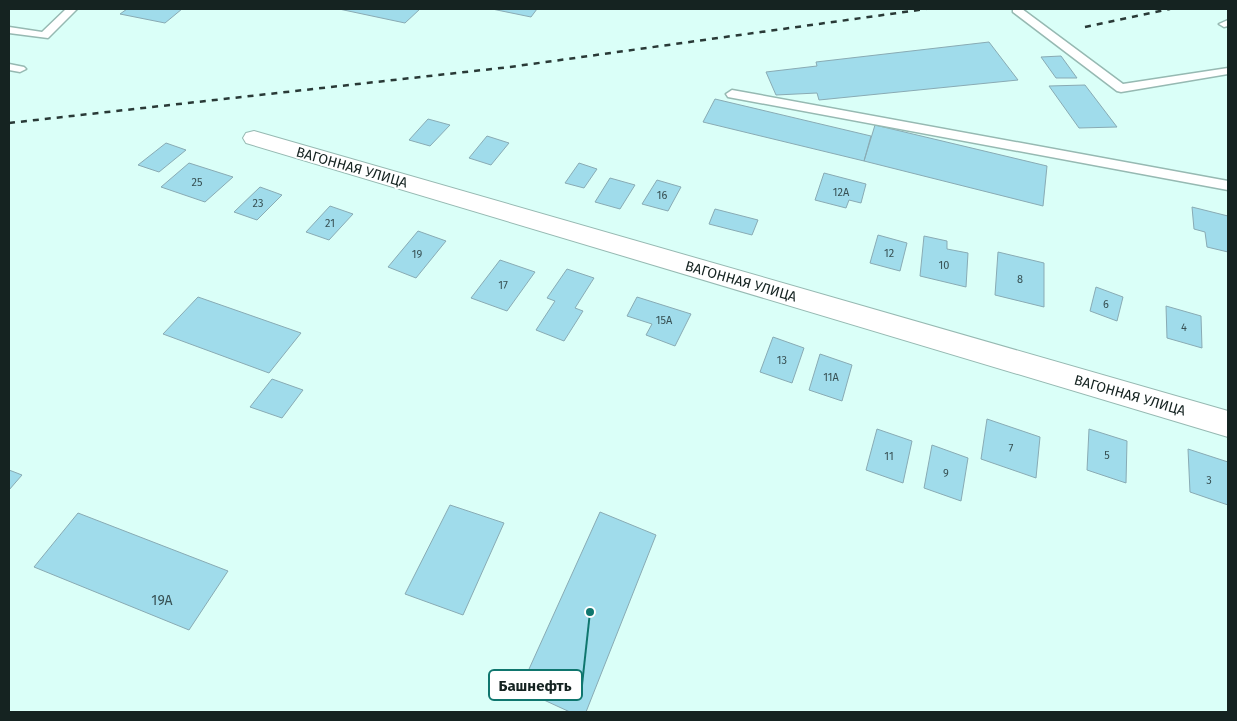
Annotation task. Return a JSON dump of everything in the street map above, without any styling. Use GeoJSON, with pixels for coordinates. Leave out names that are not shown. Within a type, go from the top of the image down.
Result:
{"type":"FeatureCollection","features":[{"type":"Feature","properties":{"kind":"street","name":"ВАГОННАЯ УЛИЦА"},"geometry":{"type":"LineString","coordinates":[[254,138],[1228,424]]}},
{"type":"Feature","properties":{"kind":"lane"},"geometry":{"type":"LineString","coordinates":[[9,30],[44,36],[72,9]]}},
{"type":"Feature","properties":{"kind":"lane"},"geometry":{"type":"LineString","coordinates":[[1017,10],[1121,88],[1228,71]]}},
{"type":"Feature","properties":{"kind":"lane"},"geometry":{"type":"LineString","coordinates":[[732,94],[1228,186]]}},
{"type":"Feature","properties":{"kind":"building"},"geometry":{"type":"Polygon","coordinates":[[[127,9],[182,9],[165,23],[120,14],[127,9]]]}},
{"type":"Feature","properties":{"kind":"building"},"geometry":{"type":"Polygon","coordinates":[[[339,9],[420,9],[405,23],[339,9]]]}},
{"type":"Feature","properties":{"kind":"building"},"geometry":{"type":"Polygon","coordinates":[[[492,9],[537,9],[531,17],[492,9]]]}},
{"type":"Feature","properties":{"kind":"building"},"geometry":{"type":"Polygon","coordinates":[[[989,42],[1018,80],[819,100],[817,93],[776,95],[766,72],[817,66],[816,62],[989,42]]]}},
{"type":"Feature","properties":{"kind":"building"},"geometry":{"type":"Polygon","coordinates":[[[1061,56],[1077,78],[1056,78],[1041,57],[1061,56]]]}},
{"type":"Feature","properties":{"kind":"building"},"geometry":{"type":"Polygon","coordinates":[[[1085,85],[1117,127],[1079,128],[1049,86],[1085,85]]]}},
{"type":"Feature","properties":{"kind":"building"},"geometry":{"type":"Polygon","coordinates":[[[715,99],[871,136],[864,161],[703,122],[715,99]]]}},
{"type":"Feature","properties":{"kind":"building"},"geometry":{"type":"Polygon","coordinates":[[[428,119],[450,125],[430,146],[409,140],[428,119]]]}},
{"type":"Feature","properties":{"kind":"building"},"geometry":{"type":"Polygon","coordinates":[[[875,125],[1047,166],[1043,206],[864,161],[875,125]]]}},
{"type":"Feature","properties":{"kind":"building"},"geometry":{"type":"Polygon","coordinates":[[[487,136],[509,143],[491,165],[469,158],[487,136]]]}},
{"type":"Feature","properties":{"kind":"building"},"geometry":{"type":"Polygon","coordinates":[[[166,143],[186,150],[159,172],[138,165],[166,143]]]}},
{"type":"Feature","properties":{"kind":"building"},"geometry":{"type":"Polygon","coordinates":[[[189,163],[233,177],[205,202],[161,187],[189,163]]]}},
{"type":"Feature","properties":{"kind":"building"},"geometry":{"type":"Polygon","coordinates":[[[579,163],[597,169],[584,188],[565,183],[579,163]]]}},
{"type":"Feature","properties":{"kind":"building"},"geometry":{"type":"Polygon","coordinates":[[[824,173],[866,184],[861,203],[849,200],[846,208],[815,200],[824,173]]]}},
{"type":"Feature","properties":{"kind":"building"},"geometry":{"type":"Polygon","coordinates":[[[610,178],[635,185],[620,209],[595,202],[610,178]]]}},
{"type":"Feature","properties":{"kind":"building"},"geometry":{"type":"Polygon","coordinates":[[[657,180],[681,187],[668,211],[642,204],[657,180]]]}},
{"type":"Feature","properties":{"kind":"building"},"geometry":{"type":"Polygon","coordinates":[[[260,187],[282,195],[257,220],[234,212],[260,187]]]}},
{"type":"Feature","properties":{"kind":"building"},"geometry":{"type":"Polygon","coordinates":[[[330,206],[353,214],[329,240],[306,232],[330,206]]]}},
{"type":"Feature","properties":{"kind":"building"},"geometry":{"type":"Polygon","coordinates":[[[1192,207],[1228,216],[1228,252],[1207,247],[1205,232],[1194,229],[1192,207]]]}},
{"type":"Feature","properties":{"kind":"building"},"geometry":{"type":"Polygon","coordinates":[[[715,209],[758,220],[752,235],[709,224],[715,209]]]}},
{"type":"Feature","properties":{"kind":"building"},"geometry":{"type":"Polygon","coordinates":[[[418,231],[446,241],[416,278],[388,267],[418,231]]]}},
{"type":"Feature","properties":{"kind":"building"},"geometry":{"type":"Polygon","coordinates":[[[878,235],[907,243],[900,271],[870,263],[878,235]]]}},
{"type":"Feature","properties":{"kind":"building"},"geometry":{"type":"Polygon","coordinates":[[[924,236],[947,241],[947,249],[968,253],[966,287],[920,276],[924,236]]]}},
{"type":"Feature","properties":{"kind":"building"},"geometry":{"type":"Polygon","coordinates":[[[998,252],[1044,263],[1044,307],[995,295],[998,252]]]}},
{"type":"Feature","properties":{"kind":"building"},"geometry":{"type":"Polygon","coordinates":[[[500,260],[535,272],[507,311],[471,298],[500,260]]]}},
{"type":"Feature","properties":{"kind":"building"},"geometry":{"type":"Polygon","coordinates":[[[567,269],[594,278],[575,308],[583,311],[564,341],[536,330],[555,301],[547,298],[567,269]]]}},
{"type":"Feature","properties":{"kind":"building"},"geometry":{"type":"Polygon","coordinates":[[[1096,287],[1123,297],[1117,321],[1090,311],[1096,287]]]}},
{"type":"Feature","properties":{"kind":"building"},"geometry":{"type":"Polygon","coordinates":[[[198,297],[301,333],[269,373],[163,334],[198,297]]]}},
{"type":"Feature","properties":{"kind":"building"},"geometry":{"type":"Polygon","coordinates":[[[637,297],[691,314],[675,346],[646,335],[652,324],[627,316],[637,297]]]}},
{"type":"Feature","properties":{"kind":"building"},"geometry":{"type":"Polygon","coordinates":[[[1166,306],[1201,316],[1202,348],[1167,338],[1166,306]]]}},
{"type":"Feature","properties":{"kind":"building"},"geometry":{"type":"Polygon","coordinates":[[[773,337],[804,348],[792,383],[760,372],[773,337]]]}},
{"type":"Feature","properties":{"kind":"building"},"geometry":{"type":"Polygon","coordinates":[[[820,354],[852,365],[842,401],[809,390],[820,354]]]}},
{"type":"Feature","properties":{"kind":"building"},"geometry":{"type":"Polygon","coordinates":[[[272,379],[303,390],[282,418],[250,407],[272,379]]]}},
{"type":"Feature","properties":{"kind":"building"},"geometry":{"type":"Polygon","coordinates":[[[987,419],[1040,437],[1036,478],[981,459],[987,419]]]}},
{"type":"Feature","properties":{"kind":"building"},"geometry":{"type":"Polygon","coordinates":[[[877,429],[912,441],[903,483],[866,470],[877,429]]]}},
{"type":"Feature","properties":{"kind":"building"},"geometry":{"type":"Polygon","coordinates":[[[1089,429],[1127,441],[1126,483],[1087,470],[1089,429]]]}},
{"type":"Feature","properties":{"kind":"building"},"geometry":{"type":"Polygon","coordinates":[[[932,445],[968,458],[961,501],[924,488],[932,445]]]}},
{"type":"Feature","properties":{"kind":"building"},"geometry":{"type":"Polygon","coordinates":[[[1188,449],[1228,462],[1228,505],[1190,492],[1188,449]]]}},
{"type":"Feature","properties":{"kind":"building"},"geometry":{"type":"Polygon","coordinates":[[[9,470],[22,475],[9,490],[9,470]]]}},
{"type":"Feature","properties":{"kind":"building"},"geometry":{"type":"Polygon","coordinates":[[[450,505],[504,523],[463,615],[405,594],[450,505]]]}},
{"type":"Feature","properties":{"kind":"building"},"geometry":{"type":"Polygon","coordinates":[[[600,512],[656,535],[586,712],[570,712],[520,689],[600,512]]]}},
{"type":"Feature","properties":{"kind":"building"},"geometry":{"type":"Polygon","coordinates":[[[78,513],[228,571],[189,630],[34,567],[78,513]]]}},
{"type":"Feature","properties":{"kind":"railway"},"geometry":{"type":"LineString","coordinates":[[9,123],[510,67],[926,9]]}},
{"type":"Feature","properties":{"kind":"railway"},"geometry":{"type":"LineString","coordinates":[[1085,27],[1170,9]]}},
{"type":"Feature","properties":{"kind":"place","name":"Башнефть"},"geometry":{"type":"Point","coordinates":[590,612]}}]}
